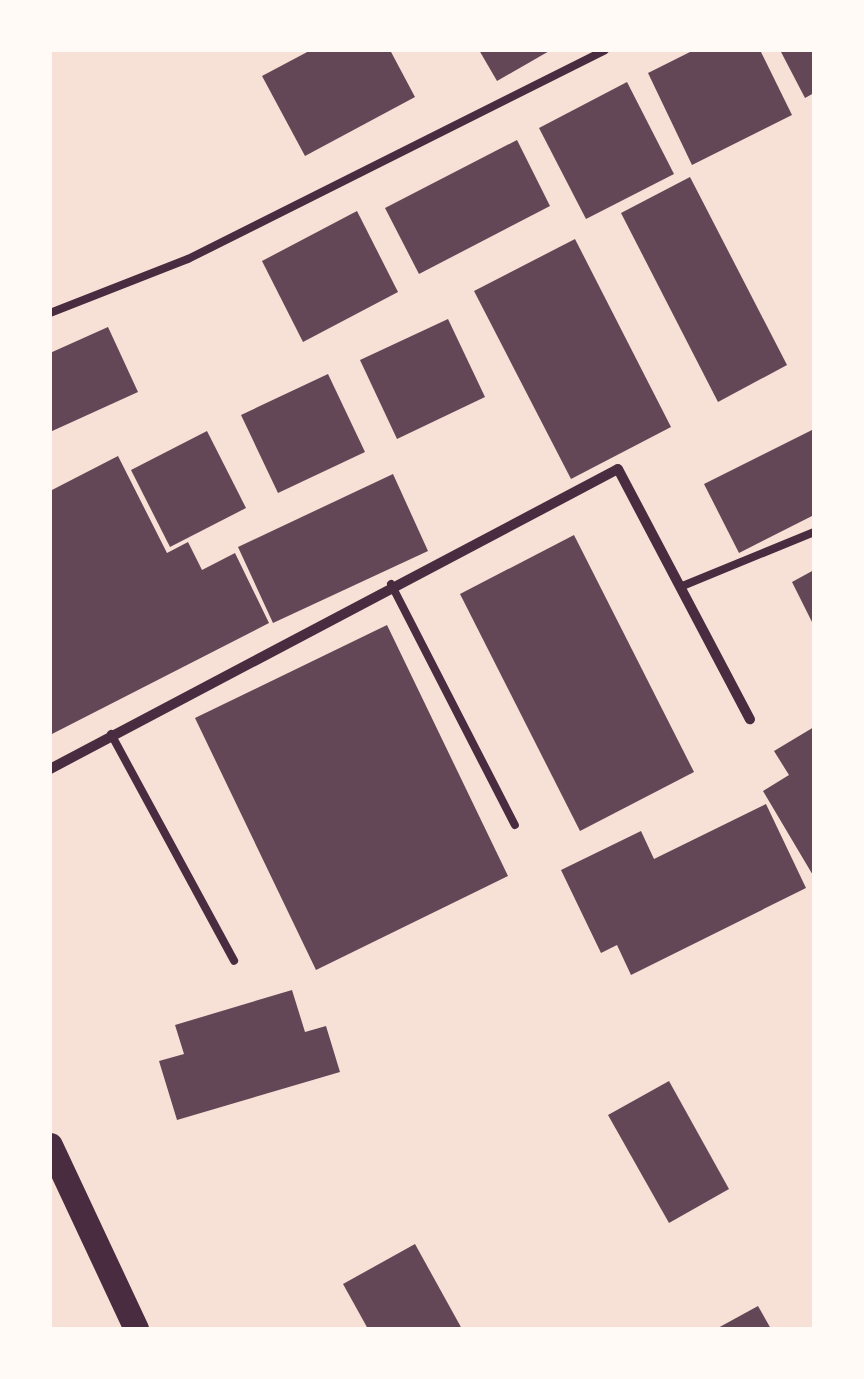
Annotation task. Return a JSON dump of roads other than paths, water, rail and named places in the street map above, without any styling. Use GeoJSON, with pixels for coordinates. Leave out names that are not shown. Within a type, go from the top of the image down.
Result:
{"type":"FeatureCollection","features":[{"type":"Feature","properties":{"kind":"main road"},"geometry":{"type":"LineString","coordinates":[[53,1161],[136,1329]]}},
{"type":"Feature","properties":{"kind":"street"},"geometry":{"type":"LineString","coordinates":[[50,769],[391,584],[618,469],[750,719]]}},
{"type":"Feature","properties":{"kind":"lane"},"geometry":{"type":"LineString","coordinates":[[50,313],[188,259],[605,50]]}},
{"type":"Feature","properties":{"kind":"lane"},"geometry":{"type":"LineString","coordinates":[[680,587],[814,532]]}},
{"type":"Feature","properties":{"kind":"lane"},"geometry":{"type":"LineString","coordinates":[[391,584],[514,825]]}},
{"type":"Feature","properties":{"kind":"lane"},"geometry":{"type":"LineString","coordinates":[[110,734],[234,960]]}}]}
